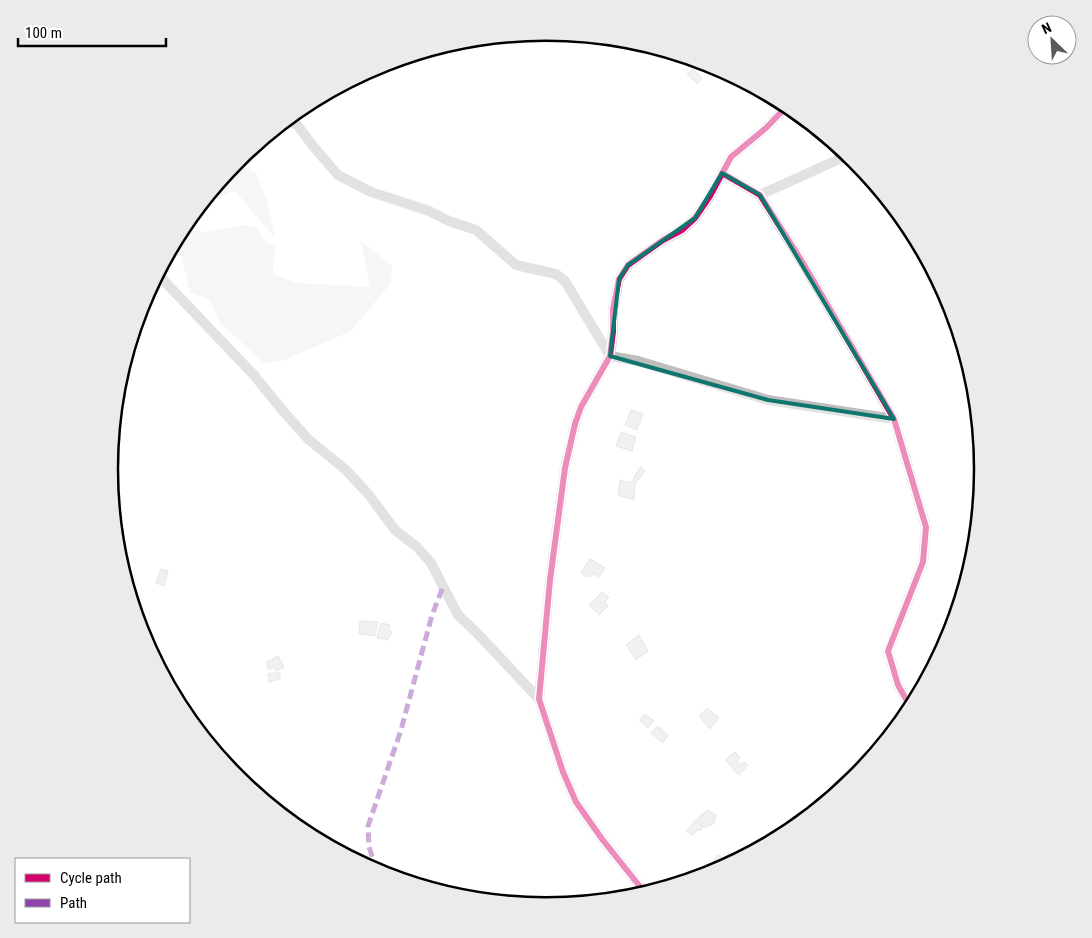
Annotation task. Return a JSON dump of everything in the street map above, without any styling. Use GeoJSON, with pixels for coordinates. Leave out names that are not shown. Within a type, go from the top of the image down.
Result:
{"type":"FeatureCollection","features":[{"type":"Feature","properties":{"kind":"street"},"geometry":{"type":"LineString","coordinates":[[640,886],[602,839],[576,802],[563,772],[539,699],[550,580],[565,468],[581,407],[610,356],[614,332],[613,309],[619,279],[628,265],[663,240],[682,230],[695,218],[710,196],[731,157],[766,128],[782,112]]}},
{"type":"Feature","properties":{"kind":"street"},"geometry":{"type":"LineString","coordinates":[[295,123],[338,175],[371,192],[429,211],[476,230],[516,265],[556,274],[570,288],[610,356],[638,361],[768,400],[894,419]]}},
{"type":"Feature","properties":{"kind":"street"},"geometry":{"type":"LineString","coordinates":[[760,195],[840,159]]}},
{"type":"Feature","properties":{"kind":"street"},"geometry":{"type":"LineString","coordinates":[[722,173],[760,195],[803,262],[894,419],[926,527],[923,562],[888,651],[898,686],[906,700]]}},
{"type":"Feature","properties":{"kind":"street"},"geometry":{"type":"LineString","coordinates":[[163,279],[253,374],[308,439],[346,470],[369,495],[395,530],[417,546],[431,563],[458,615],[539,699]]}},
{"type":"Feature","properties":{"kind":"highlighted area"},"geometry":{"type":"Polygon","coordinates":[[[722,173],[760,195],[894,419],[768,400],[610,356],[619,279],[628,265],[695,218],[722,173]]]}},
{"type":"Feature","properties":{"kind":"shaded area"},"geometry":{"type":"Polygon","coordinates":[[[245,166],[256,173],[268,203],[275,238],[235,191],[215,198],[245,166]]]}},
{"type":"Feature","properties":{"kind":"shaded area"},"geometry":{"type":"Polygon","coordinates":[[[245,225],[258,228],[264,240],[275,247],[273,274],[298,283],[370,287],[361,241],[392,266],[391,283],[351,331],[285,360],[264,363],[219,322],[209,299],[190,293],[181,256],[176,255],[190,231],[208,232],[245,225]]]}},
{"type":"Feature","properties":{"kind":"building"},"geometry":{"type":"Polygon","coordinates":[[[693,69],[702,79],[697,84],[687,74],[693,69]]]}},
{"type":"Feature","properties":{"kind":"building"},"geometry":{"type":"Polygon","coordinates":[[[631,410],[643,414],[637,430],[625,425],[631,410]]]}},
{"type":"Feature","properties":{"kind":"building"},"geometry":{"type":"Polygon","coordinates":[[[621,432],[636,437],[632,451],[616,446],[621,432]]]}},
{"type":"Feature","properties":{"kind":"building"},"geometry":{"type":"Polygon","coordinates":[[[640,467],[645,471],[635,484],[634,500],[618,495],[620,480],[631,483],[640,467]]]}},
{"type":"Feature","properties":{"kind":"building"},"geometry":{"type":"Polygon","coordinates":[[[590,559],[605,568],[599,577],[594,573],[591,577],[587,575],[586,577],[581,573],[590,559]]]}},
{"type":"Feature","properties":{"kind":"building"},"geometry":{"type":"Polygon","coordinates":[[[161,569],[168,571],[164,586],[156,583],[161,569]]]}},
{"type":"Feature","properties":{"kind":"building"},"geometry":{"type":"Polygon","coordinates":[[[602,592],[609,597],[605,602],[608,606],[599,615],[589,605],[602,592]]]}},
{"type":"Feature","properties":{"kind":"building"},"geometry":{"type":"Polygon","coordinates":[[[360,621],[378,622],[375,636],[359,634],[360,621]]]}},
{"type":"Feature","properties":{"kind":"building"},"geometry":{"type":"Polygon","coordinates":[[[381,623],[390,625],[389,630],[392,632],[388,640],[377,638],[381,623]]]}},
{"type":"Feature","properties":{"kind":"building"},"geometry":{"type":"Polygon","coordinates":[[[639,635],[648,651],[636,660],[626,645],[639,635]]]}},
{"type":"Feature","properties":{"kind":"building"},"geometry":{"type":"Polygon","coordinates":[[[278,656],[284,667],[276,671],[273,667],[269,670],[266,662],[278,656]]]}},
{"type":"Feature","properties":{"kind":"building"},"geometry":{"type":"Polygon","coordinates":[[[280,673],[280,679],[269,682],[268,674],[280,673]]]}},
{"type":"Feature","properties":{"kind":"building"},"geometry":{"type":"Polygon","coordinates":[[[707,708],[719,718],[710,729],[699,716],[707,708]]]}},
{"type":"Feature","properties":{"kind":"building"},"geometry":{"type":"Polygon","coordinates":[[[645,714],[654,721],[648,728],[639,720],[645,714]]]}},
{"type":"Feature","properties":{"kind":"building"},"geometry":{"type":"Polygon","coordinates":[[[658,726],[668,735],[663,743],[651,733],[658,726]]]}},
{"type":"Feature","properties":{"kind":"building"},"geometry":{"type":"Polygon","coordinates":[[[735,752],[740,758],[737,761],[741,765],[744,762],[748,765],[739,775],[725,760],[735,752]]]}},
{"type":"Feature","properties":{"kind":"building"},"geometry":{"type":"Polygon","coordinates":[[[707,810],[716,815],[714,823],[705,828],[697,819],[707,810]]]}},
{"type":"Feature","properties":{"kind":"building"},"geometry":{"type":"Polygon","coordinates":[[[696,820],[703,827],[700,831],[698,829],[693,835],[686,831],[696,820]]]}},
{"type":"Feature","properties":{"kind":"building"},"geometry":{"type":"Polygon","coordinates":[[[718,855],[723,858],[712,863],[718,855]]]}},
{"type":"Feature","properties":{"kind":"marked path"},"geometry":{"type":"LineString","coordinates":[[373,860],[369,847],[368,826],[401,730],[432,615],[443,587]]}},
{"type":"Feature","properties":{"kind":"cycle path"},"geometry":{"type":"LineString","coordinates":[[640,886],[602,839],[576,802],[563,772],[539,699],[550,580],[565,468],[581,407],[610,356],[613,309],[619,279],[628,265],[663,240],[682,230],[695,218],[710,196],[731,157],[766,128],[782,112]]}},
{"type":"Feature","properties":{"kind":"cycle path"},"geometry":{"type":"LineString","coordinates":[[722,173],[760,195],[803,263],[894,419],[926,527],[923,562],[888,651],[898,685],[906,700]]}}]}
